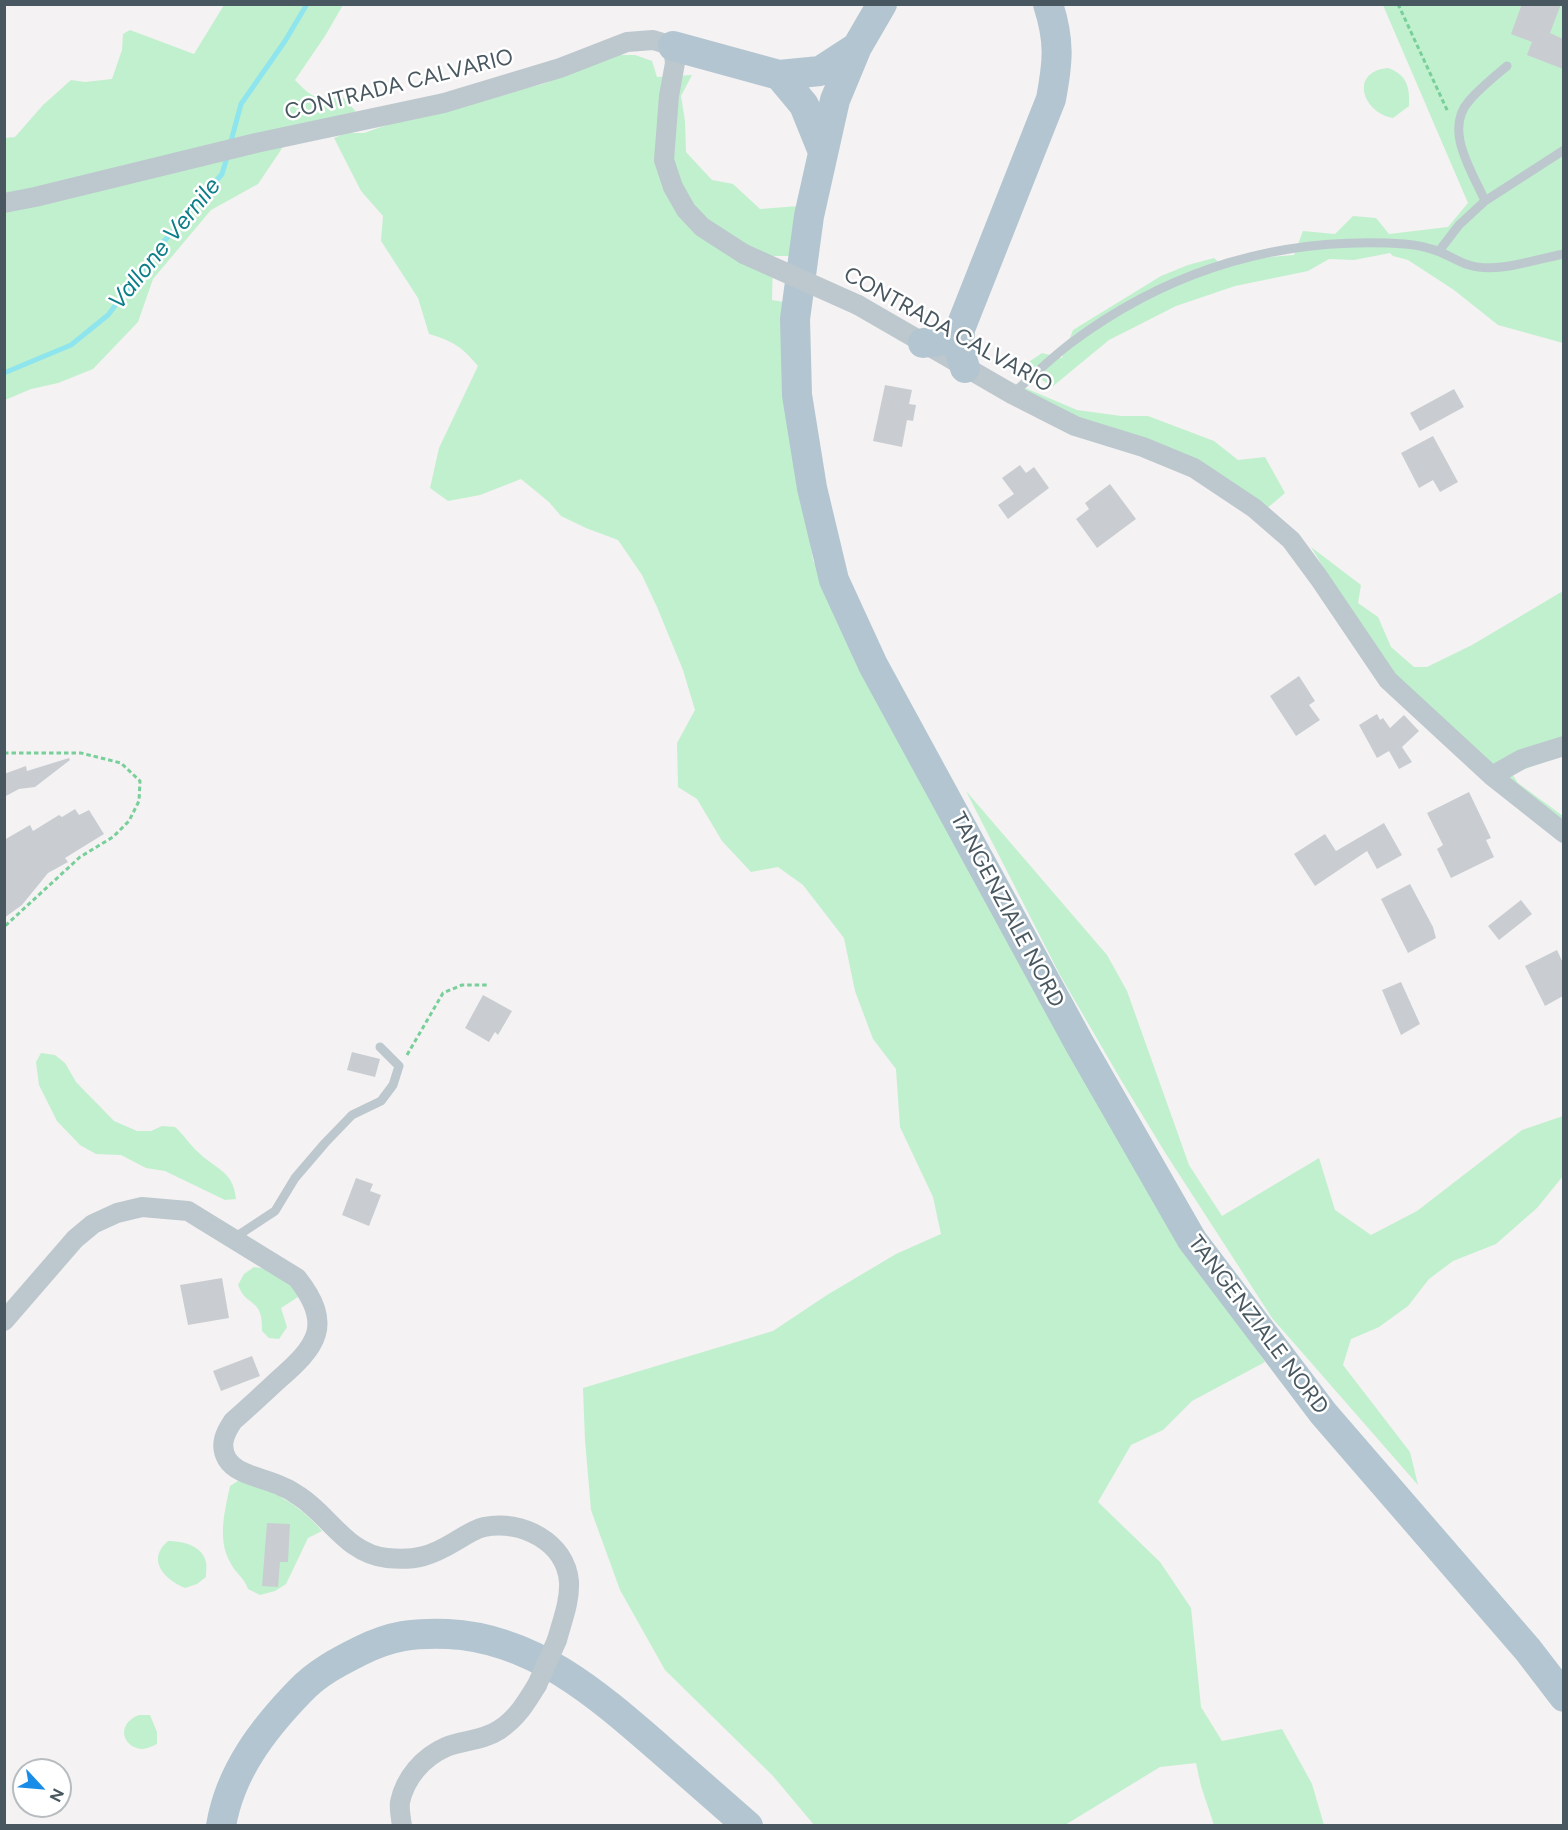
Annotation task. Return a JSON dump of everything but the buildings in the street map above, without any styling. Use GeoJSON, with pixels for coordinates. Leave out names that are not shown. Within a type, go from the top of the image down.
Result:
{"type":"FeatureCollection","features":[{"type":"Feature","properties":{"kind":"main road","name":"TANGENZIALE NORD"},"geometry":{"type":"LineString","coordinates":[[882,4],[857,46],[835,100],[809,216],[795,318],[797,394],[812,488],[834,580],[873,665],[1079,1043],[1192,1240],[1323,1413],[1528,1650],[1563,1697]]}},
{"type":"Feature","properties":{"kind":"main road"},"geometry":{"type":"LineString","coordinates":[[965,368],[959,348],[960,328],[1051,99],[1058,62],[1055,25],[1048,4]]}},
{"type":"Feature","properties":{"kind":"main road"},"geometry":{"type":"LineString","coordinates":[[673,46],[779,75],[820,71],[857,46]]}},
{"type":"Feature","properties":{"kind":"main road"},"geometry":{"type":"LineString","coordinates":[[779,75],[804,105],[823,152]]}},
{"type":"Feature","properties":{"kind":"main road"},"geometry":{"type":"LineString","coordinates":[[923,344],[946,340],[960,328]]}},
{"type":"Feature","properties":{"kind":"main road"},"geometry":{"type":"LineString","coordinates":[[220,1826],[224,1808],[248,1752],[276,1715],[311,1679],[345,1658],[380,1641],[405,1634],[421,1633],[466,1635],[488,1639],[519,1649],[557,1668],[609,1704],[748,1826]]}},
{"type":"Feature","properties":{"kind":"street","name":"CONTRADA CALVARIO"},"geometry":{"type":"LineString","coordinates":[[4,203],[256,143],[444,103],[560,68],[627,42],[652,40],[673,46],[675,63],[669,96],[664,160],[673,187],[687,210],[702,227],[744,254],[858,305],[965,368],[1075,426],[1143,447],[1194,468],[1254,508],[1291,540],[1388,680],[1492,776],[1563,833]]}},
{"type":"Feature","properties":{"kind":"street"},"geometry":{"type":"LineString","coordinates":[[1492,776],[1522,759],[1563,746]]}},
{"type":"Feature","properties":{"kind":"street"},"geometry":{"type":"LineString","coordinates":[[4,1321],[75,1239],[93,1224],[117,1213],[142,1207],[188,1211],[297,1278],[308,1291],[315,1306],[317,1326],[314,1342],[304,1358],[233,1421],[226,1432],[222,1443],[226,1457],[232,1466],[283,1486],[312,1505],[351,1544],[366,1553],[383,1558],[422,1558],[438,1552],[483,1527],[504,1525],[524,1528],[547,1541],[564,1563],[569,1582],[568,1604],[557,1640],[537,1684],[520,1713],[498,1731],[476,1740],[446,1747],[421,1763],[408,1780],[399,1804],[402,1826]]}},
{"type":"Feature","properties":{"kind":"lane"},"geometry":{"type":"LineString","coordinates":[[1485,201],[1459,141],[1459,120],[1467,102],[1507,66]]}},
{"type":"Feature","properties":{"kind":"lane"},"geometry":{"type":"LineString","coordinates":[[1439,251],[1459,225],[1485,201],[1563,150]]}},
{"type":"Feature","properties":{"kind":"lane"},"geometry":{"type":"LineString","coordinates":[[1012,394],[1071,343],[1138,300],[1208,269],[1261,253],[1310,245],[1356,242],[1408,244],[1439,251],[1470,266],[1502,267],[1563,254]]}},
{"type":"Feature","properties":{"kind":"lane"},"geometry":{"type":"LineString","coordinates":[[234,1238],[275,1211],[296,1178],[352,1115],[381,1101],[393,1084],[399,1066],[380,1047]]}},
{"type":"Feature","properties":{"kind":"path"},"geometry":{"type":"LineString","coordinates":[[1398,4],[1446,111],[1459,120]]}},
{"type":"Feature","properties":{"kind":"path"},"geometry":{"type":"LineString","coordinates":[[4,753],[81,753],[121,763],[140,781],[139,801],[129,821],[113,837],[80,857],[4,927]]}},
{"type":"Feature","properties":{"kind":"path"},"geometry":{"type":"LineString","coordinates":[[399,1066],[442,993],[462,986],[489,985]]}},
{"type":"Feature","properties":{"kind":"green space"},"geometry":{"type":"Polygon","coordinates":[[[224,5],[343,5],[295,80],[316,97],[343,97],[357,113],[293,132],[258,184],[211,210],[153,279],[138,322],[93,369],[5,400],[4,138],[15,137],[43,105],[71,80],[85,82],[112,79],[122,50],[123,34],[130,30],[194,54],[224,5]]]}},
{"type":"Feature","properties":{"kind":"green space"},"geometry":{"type":"Polygon","coordinates":[[[1383,5],[1563,5],[1563,343],[1498,325],[1454,290],[1408,260],[1390,253],[1354,260],[1329,259],[1308,271],[1235,286],[1176,306],[1109,340],[1052,387],[1023,366],[1042,353],[1062,358],[1073,330],[1161,276],[1188,265],[1214,258],[1224,267],[1258,258],[1294,255],[1303,231],[1335,234],[1353,216],[1376,218],[1389,234],[1448,227],[1468,203],[1383,5]]]}},
{"type":"Feature","properties":{"kind":"green space"},"geometry":{"type":"Polygon","coordinates":[[[615,55],[635,55],[652,61],[657,77],[692,75],[681,96],[686,152],[712,180],[733,184],[760,209],[799,206],[794,256],[773,256],[772,300],[790,303],[800,472],[813,560],[895,724],[1182,1243],[1265,1362],[1192,1401],[1163,1430],[1131,1445],[1098,1502],[1160,1562],[1191,1608],[1201,1707],[1222,1741],[1282,1729],[1312,1784],[1324,1825],[1214,1825],[1196,1763],[1160,1767],[1065,1825],[814,1825],[773,1776],[665,1670],[620,1590],[591,1510],[583,1388],[773,1331],[827,1295],[896,1254],[941,1234],[933,1197],[900,1127],[896,1069],[873,1039],[855,991],[844,938],[803,885],[778,867],[751,872],[722,841],[697,799],[678,787],[677,743],[695,710],[683,670],[642,575],[618,540],[561,516],[549,502],[521,479],[480,495],[448,501],[430,488],[439,448],[478,366],[457,346],[429,334],[418,298],[381,241],[383,216],[361,191],[334,138],[346,133],[364,133],[410,117],[543,84],[615,55]]]}},
{"type":"Feature","properties":{"kind":"green space"},"geometry":{"type":"Polygon","coordinates":[[[1388,68],[1403,78],[1409,93],[1409,106],[1393,118],[1373,108],[1364,92],[1364,84],[1368,76],[1388,68]]]}},
{"type":"Feature","properties":{"kind":"green space"},"geometry":{"type":"Polygon","coordinates":[[[1011,382],[1077,410],[1121,416],[1148,416],[1214,441],[1238,460],[1265,457],[1285,493],[1265,510],[1084,424],[1011,382]]]}},
{"type":"Feature","properties":{"kind":"green space"},"geometry":{"type":"Polygon","coordinates":[[[1311,547],[1361,585],[1358,603],[1378,617],[1391,647],[1414,667],[1427,667],[1472,645],[1563,591],[1563,755],[1512,774],[1518,783],[1563,816],[1563,829],[1424,707],[1374,650],[1311,547]]]}},
{"type":"Feature","properties":{"kind":"green space"},"geometry":{"type":"Polygon","coordinates":[[[966,791],[1107,955],[1127,991],[1189,1165],[1222,1216],[1319,1158],[1335,1210],[1371,1235],[1417,1211],[1522,1130],[1563,1116],[1563,1176],[1537,1208],[1496,1244],[1453,1261],[1429,1279],[1408,1306],[1379,1327],[1351,1339],[1343,1365],[1410,1452],[1418,1485],[1272,1318],[1166,1154],[1060,975],[966,791]]]}},
{"type":"Feature","properties":{"kind":"green space"},"geometry":{"type":"Polygon","coordinates":[[[41,1053],[55,1055],[65,1063],[76,1082],[114,1121],[137,1131],[151,1131],[162,1126],[175,1127],[198,1152],[223,1171],[231,1182],[236,1199],[225,1200],[165,1171],[146,1168],[121,1155],[96,1154],[80,1145],[57,1121],[39,1085],[36,1062],[41,1053]]]}},
{"type":"Feature","properties":{"kind":"green space"},"geometry":{"type":"Polygon","coordinates":[[[254,1267],[267,1269],[295,1283],[298,1297],[281,1308],[287,1327],[279,1339],[269,1338],[262,1331],[260,1312],[238,1285],[244,1274],[254,1267]]]}},
{"type":"Feature","properties":{"kind":"green space"},"geometry":{"type":"Polygon","coordinates":[[[241,1479],[285,1499],[304,1513],[322,1531],[308,1538],[286,1584],[275,1591],[260,1595],[248,1589],[232,1566],[224,1544],[223,1524],[230,1486],[241,1479]]]}},
{"type":"Feature","properties":{"kind":"green space"},"geometry":{"type":"Polygon","coordinates":[[[168,1541],[185,1543],[196,1548],[204,1556],[206,1577],[197,1584],[185,1588],[170,1580],[158,1562],[158,1555],[168,1541]]]}},
{"type":"Feature","properties":{"kind":"green space"},"geometry":{"type":"Polygon","coordinates":[[[139,1715],[150,1715],[157,1732],[157,1744],[144,1749],[130,1745],[124,1735],[127,1724],[139,1715]]]}},
{"type":"Feature","properties":{"kind":"waterway","name":"Vallone Vernile"},"geometry":{"type":"LineString","coordinates":[[230,145],[241,104],[285,41],[307,4]]}},
{"type":"Feature","properties":{"kind":"waterway","name":"Vallone Vernile"},"geometry":{"type":"LineString","coordinates":[[4,373],[71,345],[108,315],[160,246],[222,174],[228,154]]}}]}
